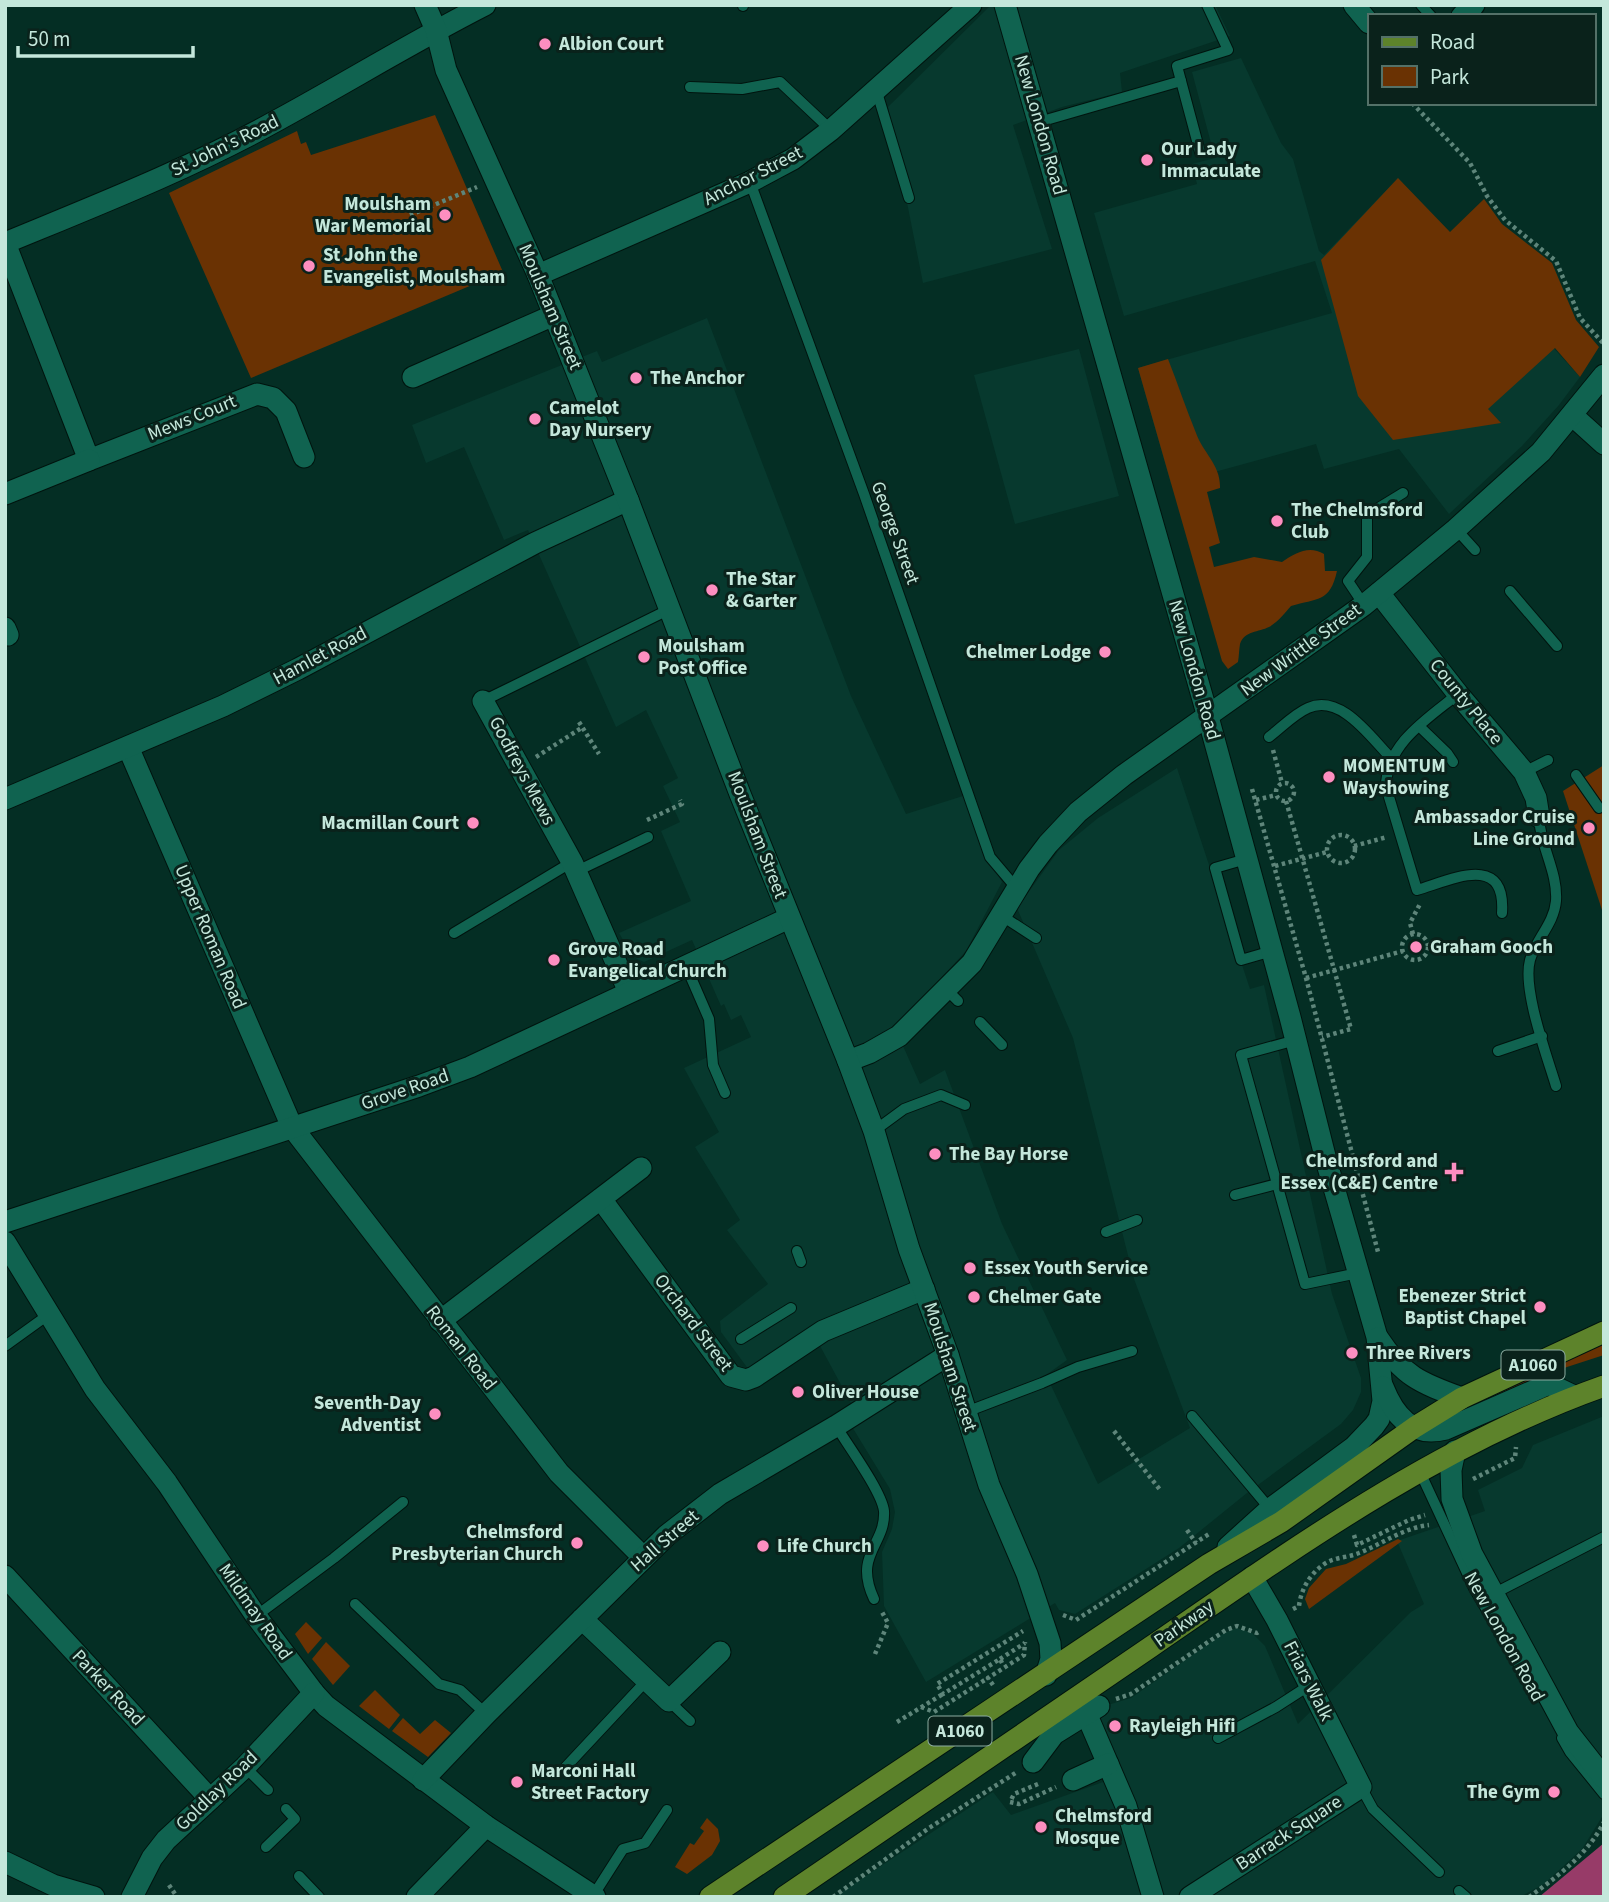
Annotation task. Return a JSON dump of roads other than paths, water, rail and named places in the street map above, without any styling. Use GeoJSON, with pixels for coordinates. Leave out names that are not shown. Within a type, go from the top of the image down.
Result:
{"type":"FeatureCollection","features":[{"type":"Feature","properties":{"kind":"main road","name":"Parkway"},"geometry":{"type":"LineString","coordinates":[[710,1897],[1209,1564],[1281,1522],[1415,1427],[1462,1398],[1604,1332]]}},
{"type":"Feature","properties":{"kind":"main road","name":"Parkway"},"geometry":{"type":"LineString","coordinates":[[784,1897],[1363,1503],[1455,1451],[1574,1396],[1604,1386]]}},
{"type":"Feature","properties":{"kind":"street","name":"Moulsham Street"},"geometry":{"type":"LineString","coordinates":[[425,5],[436,30],[446,70],[538,275],[789,918],[848,1061],[874,1131],[898,1213],[948,1355],[989,1485],[1027,1574],[1050,1643],[1051,1659],[1046,1675]]}},
{"type":"Feature","properties":{"kind":"street","name":"St John's Road"},"geometry":{"type":"LineString","coordinates":[[5,243],[126,194],[208,156],[275,122],[485,5]]}},
{"type":"Feature","properties":{"kind":"street","name":"Anchor Street"},"geometry":{"type":"LineString","coordinates":[[538,275],[750,182],[793,159],[831,130],[971,5]]}},
{"type":"Feature","properties":{"kind":"street","name":"New London Road"},"geometry":{"type":"LineString","coordinates":[[1005,5],[1208,717],[1377,1337],[1383,1385]]}},
{"type":"Feature","properties":{"kind":"street"},"geometry":{"type":"LineString","coordinates":[[1354,5],[1368,22]]}},
{"type":"Feature","properties":{"kind":"street"},"geometry":{"type":"LineString","coordinates":[[5,243],[89,460]]}},
{"type":"Feature","properties":{"kind":"street"},"geometry":{"type":"LineString","coordinates":[[413,377],[554,315]]}},
{"type":"Feature","properties":{"kind":"street","name":"New Writtle Street"},"geometry":{"type":"LineString","coordinates":[[848,1061],[899,1036],[952,996],[1048,844],[1078,812],[1124,775],[1371,599],[1456,529],[1541,452],[1604,375]]}},
{"type":"Feature","properties":{"kind":"street","name":"Mews Court"},"geometry":{"type":"LineString","coordinates":[[5,494],[257,394],[273,398],[286,411],[304,457]]}},
{"type":"Feature","properties":{"kind":"street"},"geometry":{"type":"LineString","coordinates":[[1573,416],[1604,444]]}},
{"type":"Feature","properties":{"kind":"street","name":"Hamlet Road"},"geometry":{"type":"LineString","coordinates":[[5,799],[223,706],[535,543],[628,500]]}},
{"type":"Feature","properties":{"kind":"street","name":"County Place"},"geometry":{"type":"LineString","coordinates":[[1371,599],[1458,694],[1524,772],[1534,791],[1539,817]]}},
{"type":"Feature","properties":{"kind":"street","name":"Godfreys Mews"},"geometry":{"type":"LineString","coordinates":[[490,697],[575,867],[629,992]]}},
{"type":"Feature","properties":{"kind":"street","name":"Upper Roman Road"},"geometry":{"type":"LineString","coordinates":[[128,747],[292,1127]]}},
{"type":"Feature","properties":{"kind":"street","name":"Grove Road"},"geometry":{"type":"LineString","coordinates":[[5,1222],[470,1067],[789,918]]}},
{"type":"Feature","properties":{"kind":"street","name":"Roman Road"},"geometry":{"type":"LineString","coordinates":[[292,1127],[559,1473],[643,1558]]}},
{"type":"Feature","properties":{"kind":"street"},"geometry":{"type":"LineString","coordinates":[[440,1321],[641,1168]]}},
{"type":"Feature","properties":{"kind":"street","name":"Orchard Street"},"geometry":{"type":"LineString","coordinates":[[601,1199],[731,1376],[746,1380],[754,1377],[821,1325],[924,1289]]}},
{"type":"Feature","properties":{"kind":"street","name":"Mildmay Road"},"geometry":{"type":"LineString","coordinates":[[5,1242],[95,1389],[167,1483],[256,1616],[314,1693],[326,1706],[486,1826],[594,1896]]}},
{"type":"Feature","properties":{"kind":"street","name":"New London Road"},"geometry":{"type":"LineString","coordinates":[[1377,1337],[1388,1354],[1415,1380],[1462,1398]]}},
{"type":"Feature","properties":{"kind":"street","name":"Hall Street"},"geometry":{"type":"LineString","coordinates":[[424,1780],[486,1714],[667,1535],[720,1494],[836,1426],[948,1355]]}},
{"type":"Feature","properties":{"kind":"street","name":"A1060"},"geometry":{"type":"LineString","coordinates":[[1415,1427],[1429,1432],[1446,1430],[1549,1384],[1574,1396]]}},
{"type":"Feature","properties":{"kind":"street"},"geometry":{"type":"LineString","coordinates":[[1383,1385],[1396,1413],[1415,1427]]}},
{"type":"Feature","properties":{"kind":"street","name":"Parkway"},"geometry":{"type":"LineString","coordinates":[[1209,1564],[1270,1509],[1345,1455],[1368,1434],[1381,1413],[1383,1385]]}},
{"type":"Feature","properties":{"kind":"street","name":"New London Road"},"geometry":{"type":"LineString","coordinates":[[1455,1451],[1451,1470],[1452,1499],[1472,1554],[1568,1732],[1604,1778]]}},
{"type":"Feature","properties":{"kind":"street","name":"Parker Road"},"geometry":{"type":"LineString","coordinates":[[5,1577],[210,1799]]}},
{"type":"Feature","properties":{"kind":"street","name":"Friars Walk"},"geometry":{"type":"LineString","coordinates":[[1252,1577],[1277,1620],[1361,1787]]}},
{"type":"Feature","properties":{"kind":"street"},"geometry":{"type":"LineString","coordinates":[[582,1619],[668,1700],[720,1653]]}},
{"type":"Feature","properties":{"kind":"street","name":"Goldlay Road"},"geometry":{"type":"LineString","coordinates":[[132,1897],[152,1858],[166,1840],[245,1767],[314,1693]]}},
{"type":"Feature","properties":{"kind":"street"},"geometry":{"type":"LineString","coordinates":[[1033,1762],[1054,1734],[1093,1709],[1108,1764],[1126,1806],[1153,1897]]}},
{"type":"Feature","properties":{"kind":"street"},"geometry":{"type":"LineString","coordinates":[[1073,1780],[1108,1764]]}},
{"type":"Feature","properties":{"kind":"street","name":"Barrack Square"},"geometry":{"type":"LineString","coordinates":[[1189,1897],[1361,1787]]}},
{"type":"Feature","properties":{"kind":"street"},"geometry":{"type":"LineString","coordinates":[[416,1897],[486,1826]]}},
{"type":"Feature","properties":{"kind":"street"},"geometry":{"type":"LineString","coordinates":[[5,1862],[72,1894],[94,1897]]}},
{"type":"Feature","properties":{"kind":"lane"},"geometry":{"type":"LineString","coordinates":[[1200,152],[1177,66],[1228,50],[1207,5]]}},
{"type":"Feature","properties":{"kind":"lane"},"geometry":{"type":"LineString","coordinates":[[1039,122],[1181,81]]}},
{"type":"Feature","properties":{"kind":"lane"},"geometry":{"type":"LineString","coordinates":[[691,87],[742,89],[780,82],[831,130]]}},
{"type":"Feature","properties":{"kind":"lane"},"geometry":{"type":"LineString","coordinates":[[876,89],[909,198]]}},
{"type":"Feature","properties":{"kind":"lane","name":"George Street"},"geometry":{"type":"LineString","coordinates":[[750,182],[864,494],[990,857],[1018,890]]}},
{"type":"Feature","properties":{"kind":"lane"},"geometry":{"type":"LineString","coordinates":[[1371,599],[1348,582],[1367,557],[1367,515],[1403,493]]}},
{"type":"Feature","properties":{"kind":"lane"},"geometry":{"type":"LineString","coordinates":[[1456,529],[1475,550]]}},
{"type":"Feature","properties":{"kind":"lane"},"geometry":{"type":"LineString","coordinates":[[1510,591],[1557,646]]}},
{"type":"Feature","properties":{"kind":"lane","name":"Godfreys Mews"},"geometry":{"type":"LineString","coordinates":[[490,697],[670,609]]}},
{"type":"Feature","properties":{"kind":"lane"},"geometry":{"type":"LineString","coordinates":[[1458,694],[1400,745],[1386,772],[1386,787],[1417,890],[1474,874],[1485,876],[1497,883],[1503,896],[1502,913]]}},
{"type":"Feature","properties":{"kind":"lane"},"geometry":{"type":"LineString","coordinates":[[1269,737],[1306,708],[1320,704],[1332,705],[1345,713],[1391,758]]}},
{"type":"Feature","properties":{"kind":"lane"},"geometry":{"type":"LineString","coordinates":[[1420,727],[1453,762]]}},
{"type":"Feature","properties":{"kind":"lane"},"geometry":{"type":"LineString","coordinates":[[1524,772],[1548,760]]}},
{"type":"Feature","properties":{"kind":"lane"},"geometry":{"type":"LineString","coordinates":[[1576,775],[1599,808]]}},
{"type":"Feature","properties":{"kind":"lane"},"geometry":{"type":"LineString","coordinates":[[1539,817],[1556,902],[1550,923],[1529,962],[1530,988],[1556,1086]]}},
{"type":"Feature","properties":{"kind":"lane"},"geometry":{"type":"LineString","coordinates":[[454,933],[575,867],[648,837]]}},
{"type":"Feature","properties":{"kind":"lane"},"geometry":{"type":"LineString","coordinates":[[1246,859],[1215,867],[1241,960],[1272,951]]}},
{"type":"Feature","properties":{"kind":"lane"},"geometry":{"type":"LineString","coordinates":[[1002,916],[1036,938]]}},
{"type":"Feature","properties":{"kind":"lane"},"geometry":{"type":"LineString","coordinates":[[686,966],[709,1019],[713,1065],[725,1093]]}},
{"type":"Feature","properties":{"kind":"lane"},"geometry":{"type":"LineString","coordinates":[[980,1023],[1002,1045]]}},
{"type":"Feature","properties":{"kind":"lane"},"geometry":{"type":"LineString","coordinates":[[1498,1051],[1542,1037]]}},
{"type":"Feature","properties":{"kind":"lane"},"geometry":{"type":"LineString","coordinates":[[1296,1040],[1241,1055],[1305,1284],[1358,1273]]}},
{"type":"Feature","properties":{"kind":"lane"},"geometry":{"type":"LineString","coordinates":[[874,1131],[904,1109],[941,1095],[965,1105]]}},
{"type":"Feature","properties":{"kind":"lane"},"geometry":{"type":"LineString","coordinates":[[1235,1195],[1277,1184]]}},
{"type":"Feature","properties":{"kind":"lane"},"geometry":{"type":"LineString","coordinates":[[1106,1232],[1137,1220]]}},
{"type":"Feature","properties":{"kind":"lane"},"geometry":{"type":"LineString","coordinates":[[741,1339],[791,1308]]}},
{"type":"Feature","properties":{"kind":"lane"},"geometry":{"type":"LineString","coordinates":[[5,1346],[48,1315]]}},
{"type":"Feature","properties":{"kind":"lane"},"geometry":{"type":"LineString","coordinates":[[966,1412],[1078,1367],[1132,1351]]}},
{"type":"Feature","properties":{"kind":"lane"},"geometry":{"type":"LineString","coordinates":[[1192,1416],[1270,1509]]}},
{"type":"Feature","properties":{"kind":"lane"},"geometry":{"type":"LineString","coordinates":[[836,1426],[882,1504],[882,1524],[868,1557],[869,1588],[874,1599]]}},
{"type":"Feature","properties":{"kind":"lane","name":"New London Road"},"geometry":{"type":"LineString","coordinates":[[1420,1472],[1475,1588],[1570,1752],[1604,1794]]}},
{"type":"Feature","properties":{"kind":"lane"},"geometry":{"type":"LineString","coordinates":[[256,1616],[403,1502]]}},
{"type":"Feature","properties":{"kind":"lane"},"geometry":{"type":"LineString","coordinates":[[1493,1594],[1604,1537]]}},
{"type":"Feature","properties":{"kind":"lane"},"geometry":{"type":"LineString","coordinates":[[355,1604],[439,1684],[460,1689],[486,1714]]}},
{"type":"Feature","properties":{"kind":"lane"},"geometry":{"type":"LineString","coordinates":[[562,1771],[647,1680]]}},
{"type":"Feature","properties":{"kind":"lane"},"geometry":{"type":"LineString","coordinates":[[1218,1738],[1310,1685]]}},
{"type":"Feature","properties":{"kind":"lane"},"geometry":{"type":"LineString","coordinates":[[668,1700],[690,1721]]}},
{"type":"Feature","properties":{"kind":"lane"},"geometry":{"type":"LineString","coordinates":[[245,1767],[268,1790]]}},
{"type":"Feature","properties":{"kind":"lane","name":"Barrack Square"},"geometry":{"type":"LineString","coordinates":[[1361,1787],[1373,1809],[1439,1872]]}},
{"type":"Feature","properties":{"kind":"lane"},"geometry":{"type":"LineString","coordinates":[[266,1847],[295,1819],[286,1809]]}},
{"type":"Feature","properties":{"kind":"lane"},"geometry":{"type":"LineString","coordinates":[[594,1896],[623,1849],[645,1843],[667,1810]]}},
{"type":"Feature","properties":{"kind":"lane"},"geometry":{"type":"LineString","coordinates":[[299,1876],[319,1897]]}},
{"type":"Feature","properties":{"kind":"place","name":"Albion Court"},"geometry":{"type":"Point","coordinates":[545,44]}},
{"type":"Feature","properties":{"kind":"place","name":"Our Lady Immaculate"},"geometry":{"type":"Point","coordinates":[1147,160]}},
{"type":"Feature","properties":{"kind":"place","name":"Moulsham War Memorial"},"geometry":{"type":"Point","coordinates":[445,215]}},
{"type":"Feature","properties":{"kind":"place","name":"St John the Evangelist, Moulsham"},"geometry":{"type":"Point","coordinates":[309,266]}},
{"type":"Feature","properties":{"kind":"place","name":"The Anchor"},"geometry":{"type":"Point","coordinates":[636,378]}},
{"type":"Feature","properties":{"kind":"place","name":"Camelot Day Nursery"},"geometry":{"type":"Point","coordinates":[535,419]}},
{"type":"Feature","properties":{"kind":"place","name":"The Chelmsford Club"},"geometry":{"type":"Point","coordinates":[1277,521]}},
{"type":"Feature","properties":{"kind":"place","name":"The Star & Garter"},"geometry":{"type":"Point","coordinates":[712,590]}},
{"type":"Feature","properties":{"kind":"place","name":"Chelmer Lodge"},"geometry":{"type":"Point","coordinates":[1105,652]}},
{"type":"Feature","properties":{"kind":"place","name":"Moulsham Post Office"},"geometry":{"type":"Point","coordinates":[644,657]}},
{"type":"Feature","properties":{"kind":"place","name":"MOMENTUM Wayshowing"},"geometry":{"type":"Point","coordinates":[1329,777]}},
{"type":"Feature","properties":{"kind":"place","name":"Macmillan Court"},"geometry":{"type":"Point","coordinates":[473,823]}},
{"type":"Feature","properties":{"kind":"place","name":"Ambassador Cruise Line Ground"},"geometry":{"type":"Point","coordinates":[1589,828]}},
{"type":"Feature","properties":{"kind":"place","name":"Graham Gooch"},"geometry":{"type":"Point","coordinates":[1416,947]}},
{"type":"Feature","properties":{"kind":"place","name":"Grove Road Evangelical Church"},"geometry":{"type":"Point","coordinates":[554,960]}},
{"type":"Feature","properties":{"kind":"place","name":"The Bay Horse"},"geometry":{"type":"Point","coordinates":[935,1154]}},
{"type":"Feature","properties":{"kind":"place","name":"Chelmsford and Essex (C&E) Centre"},"geometry":{"type":"Point","coordinates":[1454,1172]}},
{"type":"Feature","properties":{"kind":"place","name":"Essex Youth Service"},"geometry":{"type":"Point","coordinates":[970,1268]}},
{"type":"Feature","properties":{"kind":"place","name":"Chelmer Gate"},"geometry":{"type":"Point","coordinates":[974,1297]}},
{"type":"Feature","properties":{"kind":"place","name":"Ebenezer Strict Baptist Chapel"},"geometry":{"type":"Point","coordinates":[1540,1307]}},
{"type":"Feature","properties":{"kind":"place","name":"Three Rivers"},"geometry":{"type":"Point","coordinates":[1352,1353]}},
{"type":"Feature","properties":{"kind":"place","name":"Oliver House"},"geometry":{"type":"Point","coordinates":[798,1392]}},
{"type":"Feature","properties":{"kind":"place","name":"Seventh-Day Adventist"},"geometry":{"type":"Point","coordinates":[435,1414]}},
{"type":"Feature","properties":{"kind":"place","name":"Chelmsford Presbyterian Church"},"geometry":{"type":"Point","coordinates":[577,1543]}},
{"type":"Feature","properties":{"kind":"place","name":"Life Church"},"geometry":{"type":"Point","coordinates":[763,1546]}},
{"type":"Feature","properties":{"kind":"place","name":"Rayleigh Hifi"},"geometry":{"type":"Point","coordinates":[1115,1726]}},
{"type":"Feature","properties":{"kind":"place","name":"Marconi Hall Street Factory"},"geometry":{"type":"Point","coordinates":[517,1782]}},
{"type":"Feature","properties":{"kind":"place","name":"The Gym"},"geometry":{"type":"Point","coordinates":[1554,1792]}},
{"type":"Feature","properties":{"kind":"place","name":"Chelmsford Mosque"},"geometry":{"type":"Point","coordinates":[1041,1827]}}]}
